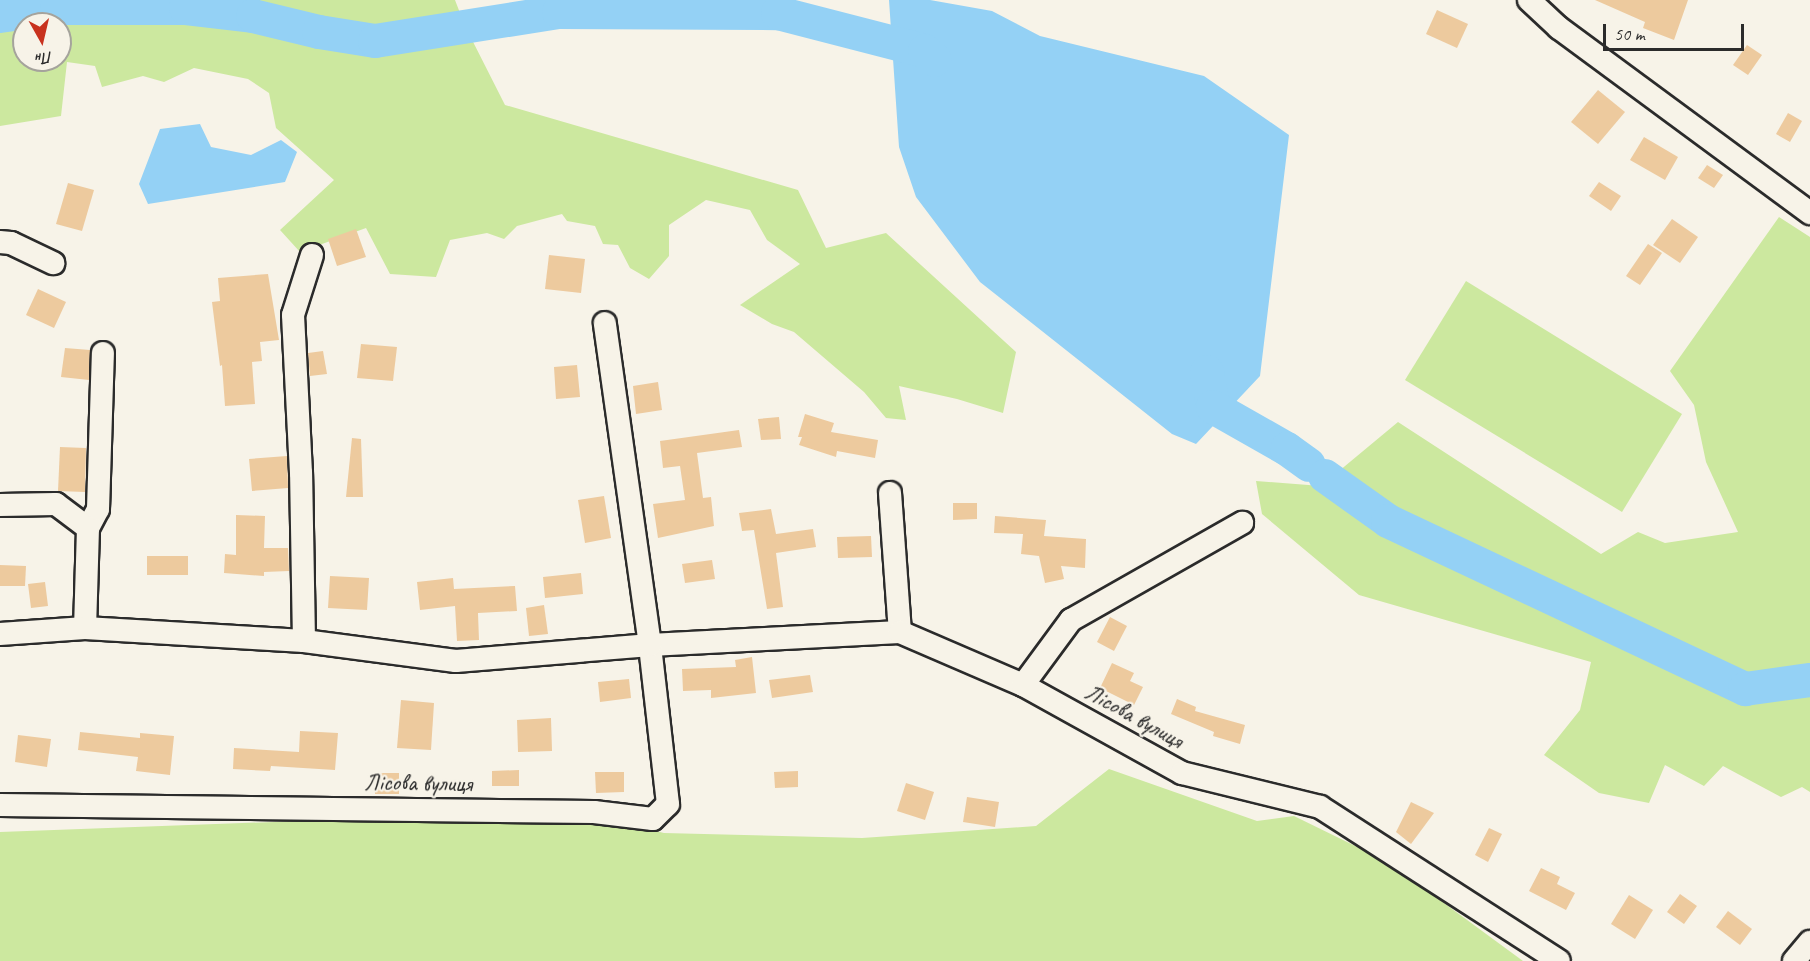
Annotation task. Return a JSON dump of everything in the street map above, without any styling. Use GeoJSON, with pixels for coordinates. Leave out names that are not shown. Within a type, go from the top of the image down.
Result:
{"type":"FeatureCollection","features":[{"type":"Feature","properties":{"kind":"street"},"geometry":{"type":"LineString","coordinates":[[1530,0],[1558,28],[1810,213]]}},
{"type":"Feature","properties":{"kind":"street"},"geometry":{"type":"LineString","coordinates":[[0,242],[11,243],[53,263]]}},
{"type":"Feature","properties":{"kind":"street"},"geometry":{"type":"LineString","coordinates":[[304,641],[301,473],[293,315],[312,255]]}},
{"type":"Feature","properties":{"kind":"street","name":"Лісова вулиця"},"geometry":{"type":"LineString","coordinates":[[0,805],[594,812],[653,819],[668,804],[650,645],[605,323]]}},
{"type":"Feature","properties":{"kind":"street"},"geometry":{"type":"LineString","coordinates":[[85,628],[88,528],[98,509],[103,353]]}},
{"type":"Feature","properties":{"kind":"street"},"geometry":{"type":"LineString","coordinates":[[890,493],[900,632]]}},
{"type":"Feature","properties":{"kind":"street"},"geometry":{"type":"LineString","coordinates":[[0,505],[56,504],[88,528]]}},
{"type":"Feature","properties":{"kind":"street"},"geometry":{"type":"LineString","coordinates":[[1023,685],[1071,620],[1242,523]]}},
{"type":"Feature","properties":{"kind":"street","name":"Лісова вулиця"},"geometry":{"type":"LineString","coordinates":[[0,634],[85,628],[304,641],[456,661],[650,645],[900,632],[1023,685],[1182,773],[1320,807],[1559,961]]}},
{"type":"Feature","properties":{"kind":"street"},"geometry":{"type":"LineString","coordinates":[[1794,961],[1810,942]]}},
{"type":"Feature","properties":{"kind":"green space"},"geometry":{"type":"Polygon","coordinates":[[[0,0],[455,0],[465,26],[505,105],[798,190],[826,248],[886,233],[1016,352],[1003,413],[957,399],[899,386],[906,420],[886,418],[864,392],[794,332],[772,324],[740,305],[800,264],[767,240],[750,210],[706,200],[669,225],[669,256],[649,279],[630,268],[618,245],[603,244],[595,226],[567,221],[562,214],[517,226],[504,239],[487,233],[450,240],[436,277],[390,274],[366,228],[300,252],[280,230],[334,180],[276,128],[269,93],[248,79],[194,68],[164,82],[143,76],[102,87],[95,66],[72,63],[72,12],[12,12],[12,72],[66,72],[61,116],[0,126],[0,0]]]}},
{"type":"Feature","properties":{"kind":"green space"},"geometry":{"type":"Polygon","coordinates":[[[1779,217],[1810,237],[1810,792],[1802,787],[1781,797],[1723,766],[1704,786],[1665,765],[1649,803],[1599,793],[1544,755],[1580,710],[1591,662],[1359,595],[1262,514],[1256,481],[1321,486],[1398,422],[1601,554],[1638,532],[1665,543],[1738,532],[1706,462],[1694,405],[1670,371],[1779,217]]]}},
{"type":"Feature","properties":{"kind":"green space"},"geometry":{"type":"Polygon","coordinates":[[[1466,281],[1682,414],[1622,512],[1405,380],[1466,281]]]}},
{"type":"Feature","properties":{"kind":"green space"},"geometry":{"type":"Polygon","coordinates":[[[1109,769],[1257,821],[1294,816],[1388,862],[1523,961],[0,961],[0,832],[572,811],[664,833],[862,838],[1036,826],[1109,769]]]}},
{"type":"Feature","properties":{"kind":"water"},"geometry":{"type":"Polygon","coordinates":[[[889,0],[930,0],[992,11],[1040,36],[1204,76],[1289,135],[1260,376],[1196,444],[1172,434],[980,282],[916,197],[899,147],[889,0]]]}},
{"type":"Feature","properties":{"kind":"water"},"geometry":{"type":"Polygon","coordinates":[[[200,124],[211,147],[251,155],[281,140],[297,152],[285,182],[148,204],[139,184],[160,129],[200,124]]]}},
{"type":"Feature","properties":{"kind":"building"},"geometry":{"type":"Polygon","coordinates":[[[1595,0],[1688,0],[1674,40],[1643,28],[1645,22],[1595,0]]]}},
{"type":"Feature","properties":{"kind":"building"},"geometry":{"type":"Polygon","coordinates":[[[1437,10],[1468,24],[1457,48],[1426,34],[1437,10]]]}},
{"type":"Feature","properties":{"kind":"building"},"geometry":{"type":"Polygon","coordinates":[[[1747,45],[1762,55],[1748,75],[1733,65],[1747,45]]]}},
{"type":"Feature","properties":{"kind":"building"},"geometry":{"type":"Polygon","coordinates":[[[1598,90],[1625,112],[1598,144],[1571,122],[1598,90]]]}},
{"type":"Feature","properties":{"kind":"building"},"geometry":{"type":"Polygon","coordinates":[[[1788,113],[1802,121],[1790,142],[1776,134],[1788,113]]]}},
{"type":"Feature","properties":{"kind":"building"},"geometry":{"type":"Polygon","coordinates":[[[1644,137],[1678,157],[1665,180],[1630,160],[1644,137]]]}},
{"type":"Feature","properties":{"kind":"building"},"geometry":{"type":"Polygon","coordinates":[[[1707,165],[1723,175],[1714,188],[1698,178],[1707,165]]]}},
{"type":"Feature","properties":{"kind":"building"},"geometry":{"type":"Polygon","coordinates":[[[1599,182],[1621,196],[1611,211],[1589,196],[1599,182]]]}},
{"type":"Feature","properties":{"kind":"building"},"geometry":{"type":"Polygon","coordinates":[[[68,183],[94,190],[82,231],[56,224],[68,183]]]}},
{"type":"Feature","properties":{"kind":"building"},"geometry":{"type":"Polygon","coordinates":[[[1672,219],[1698,237],[1680,263],[1653,245],[1672,219]]]}},
{"type":"Feature","properties":{"kind":"building"},"geometry":{"type":"Polygon","coordinates":[[[356,229],[366,257],[337,266],[328,239],[356,229]]]}},
{"type":"Feature","properties":{"kind":"building"},"geometry":{"type":"Polygon","coordinates":[[[1648,244],[1662,253],[1640,285],[1626,276],[1648,244]]]}},
{"type":"Feature","properties":{"kind":"building"},"geometry":{"type":"Polygon","coordinates":[[[549,255],[585,259],[581,293],[545,289],[549,255]]]}},
{"type":"Feature","properties":{"kind":"building"},"geometry":{"type":"Polygon","coordinates":[[[268,274],[279,340],[260,342],[262,361],[252,362],[255,404],[225,406],[222,365],[220,366],[212,302],[220,301],[218,278],[268,274]]]}},
{"type":"Feature","properties":{"kind":"building"},"geometry":{"type":"Polygon","coordinates":[[[38,289],[66,302],[54,328],[26,315],[38,289]]]}},
{"type":"Feature","properties":{"kind":"building"},"geometry":{"type":"Polygon","coordinates":[[[361,344],[397,347],[393,381],[357,378],[361,344]]]}},
{"type":"Feature","properties":{"kind":"building"},"geometry":{"type":"Polygon","coordinates":[[[65,348],[90,350],[89,380],[61,377],[65,348]]]}},
{"type":"Feature","properties":{"kind":"building"},"geometry":{"type":"Polygon","coordinates":[[[323,351],[327,374],[310,376],[308,353],[323,351]]]}},
{"type":"Feature","properties":{"kind":"building"},"geometry":{"type":"Polygon","coordinates":[[[577,365],[580,397],[556,399],[554,367],[577,365]]]}},
{"type":"Feature","properties":{"kind":"building"},"geometry":{"type":"Polygon","coordinates":[[[658,382],[662,410],[636,414],[633,386],[658,382]]]}},
{"type":"Feature","properties":{"kind":"building"},"geometry":{"type":"Polygon","coordinates":[[[805,414],[834,423],[831,432],[878,440],[875,458],[837,451],[836,457],[799,445],[802,437],[798,437],[805,414]]]}},
{"type":"Feature","properties":{"kind":"building"},"geometry":{"type":"Polygon","coordinates":[[[779,417],[781,439],[761,440],[758,419],[779,417]]]}},
{"type":"Feature","properties":{"kind":"building"},"geometry":{"type":"Polygon","coordinates":[[[739,430],[742,447],[697,453],[703,498],[711,497],[714,526],[658,538],[653,504],[685,500],[680,466],[663,468],[660,441],[739,430]]]}},
{"type":"Feature","properties":{"kind":"building"},"geometry":{"type":"Polygon","coordinates":[[[352,438],[361,439],[363,497],[346,497],[352,438]]]}},
{"type":"Feature","properties":{"kind":"building"},"geometry":{"type":"Polygon","coordinates":[[[60,447],[86,448],[85,492],[58,491],[60,447]]]}},
{"type":"Feature","properties":{"kind":"building"},"geometry":{"type":"Polygon","coordinates":[[[287,456],[288,488],[252,491],[249,459],[287,456]]]}},
{"type":"Feature","properties":{"kind":"building"},"geometry":{"type":"Polygon","coordinates":[[[604,496],[611,538],[585,543],[578,500],[604,496]]]}},
{"type":"Feature","properties":{"kind":"building"},"geometry":{"type":"Polygon","coordinates":[[[953,503],[977,503],[977,519],[953,520],[953,503]]]}},
{"type":"Feature","properties":{"kind":"building"},"geometry":{"type":"Polygon","coordinates":[[[771,509],[776,534],[813,529],[816,547],[776,553],[783,607],[767,609],[754,530],[742,531],[739,513],[771,509]]]}},
{"type":"Feature","properties":{"kind":"building"},"geometry":{"type":"Polygon","coordinates":[[[236,515],[265,516],[264,548],[288,548],[289,571],[264,572],[264,576],[224,573],[225,554],[236,555],[236,515]]]}},
{"type":"Feature","properties":{"kind":"building"},"geometry":{"type":"Polygon","coordinates":[[[995,516],[1046,520],[1044,536],[1086,539],[1085,568],[1061,566],[1064,579],[1045,583],[1039,556],[1021,554],[1023,534],[994,533],[995,516]]]}},
{"type":"Feature","properties":{"kind":"building"},"geometry":{"type":"Polygon","coordinates":[[[871,536],[872,557],[838,558],[837,537],[871,536]]]}},
{"type":"Feature","properties":{"kind":"building"},"geometry":{"type":"Polygon","coordinates":[[[147,556],[188,556],[188,575],[147,575],[147,556]]]}},
{"type":"Feature","properties":{"kind":"building"},"geometry":{"type":"Polygon","coordinates":[[[712,560],[715,579],[685,583],[682,564],[712,560]]]}},
{"type":"Feature","properties":{"kind":"building"},"geometry":{"type":"Polygon","coordinates":[[[0,565],[26,566],[25,586],[0,586],[0,565]]]}},
{"type":"Feature","properties":{"kind":"building"},"geometry":{"type":"Polygon","coordinates":[[[581,573],[583,594],[545,598],[543,577],[581,573]]]}},
{"type":"Feature","properties":{"kind":"building"},"geometry":{"type":"Polygon","coordinates":[[[330,576],[369,578],[367,610],[328,608],[330,576]]]}},
{"type":"Feature","properties":{"kind":"building"},"geometry":{"type":"Polygon","coordinates":[[[453,578],[454,589],[515,586],[517,611],[478,613],[479,640],[457,641],[455,606],[420,610],[417,582],[453,578]]]}},
{"type":"Feature","properties":{"kind":"building"},"geometry":{"type":"Polygon","coordinates":[[[45,582],[48,606],[31,608],[28,584],[45,582]]]}},
{"type":"Feature","properties":{"kind":"building"},"geometry":{"type":"Polygon","coordinates":[[[544,605],[548,634],[529,636],[526,608],[544,605]]]}},
{"type":"Feature","properties":{"kind":"building"},"geometry":{"type":"Polygon","coordinates":[[[1110,617],[1127,626],[1114,651],[1097,642],[1110,617]]]}},
{"type":"Feature","properties":{"kind":"building"},"geometry":{"type":"Polygon","coordinates":[[[752,657],[756,693],[711,698],[711,690],[683,691],[682,669],[736,667],[735,660],[752,657]]]}},
{"type":"Feature","properties":{"kind":"building"},"geometry":{"type":"Polygon","coordinates":[[[1112,663],[1134,673],[1130,681],[1143,687],[1134,705],[1100,688],[1112,663]]]}},
{"type":"Feature","properties":{"kind":"building"},"geometry":{"type":"Polygon","coordinates":[[[810,675],[813,692],[772,698],[769,680],[810,675]]]}},
{"type":"Feature","properties":{"kind":"building"},"geometry":{"type":"Polygon","coordinates":[[[629,679],[631,698],[600,702],[598,682],[629,679]]]}},
{"type":"Feature","properties":{"kind":"building"},"geometry":{"type":"Polygon","coordinates":[[[1177,699],[1196,707],[1195,711],[1245,725],[1240,744],[1213,736],[1214,732],[1171,714],[1177,699]]]}},
{"type":"Feature","properties":{"kind":"building"},"geometry":{"type":"Polygon","coordinates":[[[401,700],[434,703],[431,750],[397,748],[401,700]]]}},
{"type":"Feature","properties":{"kind":"building"},"geometry":{"type":"Polygon","coordinates":[[[551,718],[552,751],[518,752],[517,720],[551,718]]]}},
{"type":"Feature","properties":{"kind":"building"},"geometry":{"type":"Polygon","coordinates":[[[300,731],[338,733],[335,770],[271,766],[270,771],[233,769],[234,748],[299,752],[300,731]]]}},
{"type":"Feature","properties":{"kind":"building"},"geometry":{"type":"Polygon","coordinates":[[[80,732],[140,738],[140,733],[174,736],[170,775],[136,771],[138,757],[78,750],[80,732]]]}},
{"type":"Feature","properties":{"kind":"building"},"geometry":{"type":"Polygon","coordinates":[[[18,735],[51,739],[47,767],[15,762],[18,735]]]}},
{"type":"Feature","properties":{"kind":"building"},"geometry":{"type":"Polygon","coordinates":[[[519,770],[519,786],[492,786],[492,771],[519,770]]]}},
{"type":"Feature","properties":{"kind":"building"},"geometry":{"type":"Polygon","coordinates":[[[798,771],[798,787],[775,788],[774,772],[798,771]]]}},
{"type":"Feature","properties":{"kind":"building"},"geometry":{"type":"Polygon","coordinates":[[[595,772],[624,772],[624,792],[596,793],[595,772]]]}},
{"type":"Feature","properties":{"kind":"building"},"geometry":{"type":"Polygon","coordinates":[[[375,773],[399,773],[399,794],[375,794],[375,773]]]}},
{"type":"Feature","properties":{"kind":"building"},"geometry":{"type":"Polygon","coordinates":[[[906,783],[934,792],[925,820],[897,811],[906,783]]]}},
{"type":"Feature","properties":{"kind":"building"},"geometry":{"type":"Polygon","coordinates":[[[967,797],[999,802],[995,827],[963,822],[967,797]]]}},
{"type":"Feature","properties":{"kind":"building"},"geometry":{"type":"Polygon","coordinates":[[[1411,802],[1434,813],[1411,844],[1396,832],[1411,802]]]}},
{"type":"Feature","properties":{"kind":"building"},"geometry":{"type":"Polygon","coordinates":[[[1489,828],[1502,834],[1488,862],[1475,855],[1489,828]]]}},
{"type":"Feature","properties":{"kind":"building"},"geometry":{"type":"Polygon","coordinates":[[[1541,868],[1560,877],[1557,884],[1575,893],[1566,910],[1529,891],[1541,868]]]}},
{"type":"Feature","properties":{"kind":"building"},"geometry":{"type":"Polygon","coordinates":[[[1680,894],[1697,906],[1684,924],[1667,912],[1680,894]]]}},
{"type":"Feature","properties":{"kind":"building"},"geometry":{"type":"Polygon","coordinates":[[[1629,895],[1653,910],[1635,939],[1611,924],[1629,895]]]}},
{"type":"Feature","properties":{"kind":"building"},"geometry":{"type":"Polygon","coordinates":[[[1728,911],[1752,929],[1740,945],[1716,927],[1728,911]]]}},
{"type":"Feature","properties":{"kind":"waterway"},"geometry":{"type":"LineString","coordinates":[[0,16],[57,8],[186,8],[253,16],[319,32],[375,41],[559,12],[778,13],[925,51],[935,60]]}},
{"type":"Feature","properties":{"kind":"waterway"},"geometry":{"type":"LineString","coordinates":[[1207,372],[1213,407],[1287,449],[1309,465]]}},
{"type":"Feature","properties":{"kind":"waterway"},"geometry":{"type":"LineString","coordinates":[[1325,476],[1388,521],[1745,689],[1810,680]]}}]}
